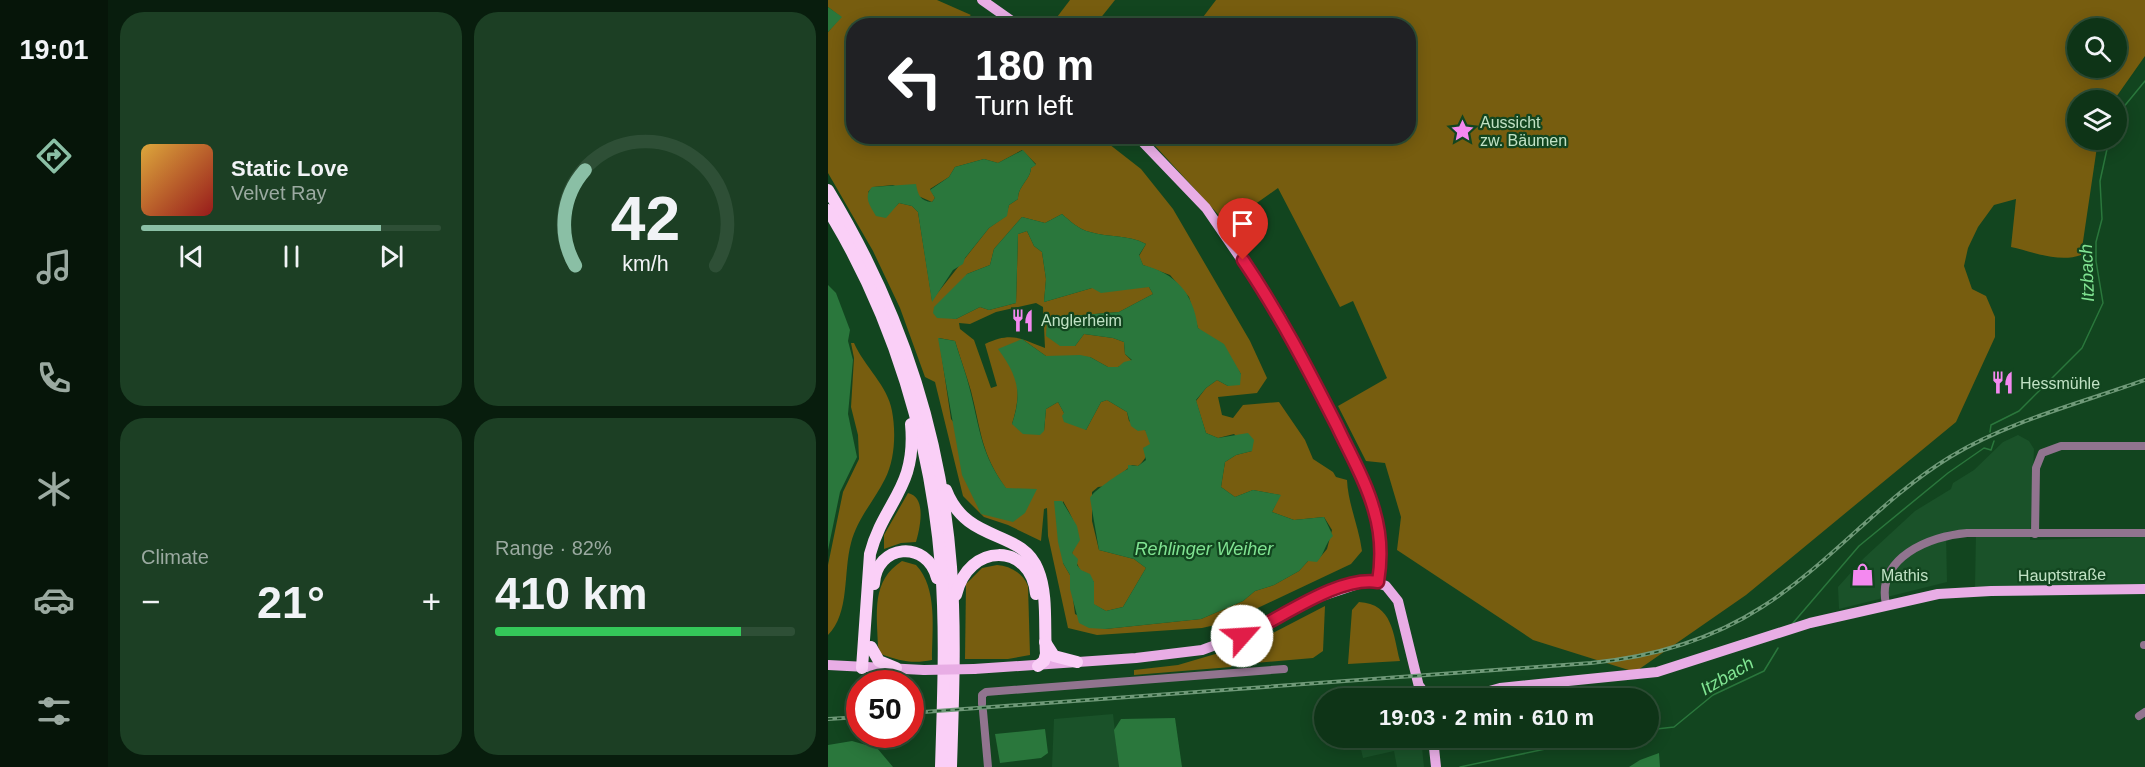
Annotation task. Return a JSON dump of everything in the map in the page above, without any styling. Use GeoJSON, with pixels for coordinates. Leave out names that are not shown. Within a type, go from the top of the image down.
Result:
{"type":"FeatureCollection","features":[{"type":"Feature","properties":{"kind":"highway"},"geometry":{"type":"LineString","coordinates":[[828,190],[863,252],[889,307],[918,390],[949,497],[960,515],[974,527],[1021,548],[1034,560],[1041,580],[1045,641],[1044,661],[1038,666]]}},
{"type":"Feature","properties":{"kind":"highway"},"geometry":{"type":"LineString","coordinates":[[828,210],[879,311],[908,393],[930,483],[948,606],[951,767]]}},
{"type":"Feature","properties":{"kind":"highway"},"geometry":{"type":"LineString","coordinates":[[862,668],[870,554],[878,530],[903,487],[911,458],[908,393]]}},
{"type":"Feature","properties":{"kind":"highway"},"geometry":{"type":"LineString","coordinates":[[935,455],[949,542],[941,767]]}},
{"type":"Feature","properties":{"kind":"highway"},"geometry":{"type":"LineString","coordinates":[[862,668],[870,662],[874,579],[879,566],[889,556],[901,551],[912,551],[928,560],[948,606]]}},
{"type":"Feature","properties":{"kind":"highway"},"geometry":{"type":"LineString","coordinates":[[948,606],[961,578],[974,561],[993,555],[1004,556],[1022,565],[1028,572],[1036,590],[1038,666]]}},
{"type":"Feature","properties":{"kind":"highway"},"geometry":{"type":"LineString","coordinates":[[1045,641],[1054,656],[1077,662]]}},
{"type":"Feature","properties":{"kind":"highway"},"geometry":{"type":"LineString","coordinates":[[871,647],[879,661],[896,668]]}},
{"type":"Feature","properties":{"kind":"main road"},"geometry":{"type":"LineString","coordinates":[[982,0],[1008,18]]}},
{"type":"Feature","properties":{"kind":"main road"},"geometry":{"type":"LineString","coordinates":[[1145,144],[1206,208],[1281,317],[1369,494],[1380,536],[1378,582]]}},
{"type":"Feature","properties":{"kind":"main road"},"geometry":{"type":"LineString","coordinates":[[828,665],[924,670],[974,669],[1136,658],[1202,650],[1256,630],[1313,599],[1370,580],[1386,586],[1398,601],[1420,688]]}},
{"type":"Feature","properties":{"kind":"main road","name":"Hauptstraße"},"geometry":{"type":"LineString","coordinates":[[1507,688],[1657,672],[1810,623],[1938,594],[1980,591],[2145,589]]}},
{"type":"Feature","properties":{"kind":"main road"},"geometry":{"type":"LineString","coordinates":[[1418,681],[1422,688]]}},
{"type":"Feature","properties":{"kind":"main road"},"geometry":{"type":"LineString","coordinates":[[1434,748],[1436,767]]}},
{"type":"Feature","properties":{"kind":"street"},"geometry":{"type":"LineString","coordinates":[[2035,534],[2036,468],[2042,453],[2061,446],[2145,446]]}},
{"type":"Feature","properties":{"kind":"street"},"geometry":{"type":"LineString","coordinates":[[1886,604],[1884,588],[1891,569],[1926,542],[1959,534],[2145,533]]}},
{"type":"Feature","properties":{"kind":"street"},"geometry":{"type":"LineString","coordinates":[[988,767],[982,707],[982,695],[986,692],[1284,669]]}},
{"type":"Feature","properties":{"kind":"shaded area"},"geometry":{"type":"Polygon","coordinates":[[[828,0],[937,0],[971,15],[967,18],[846,18],[846,144],[1109,144],[1141,169],[1173,209],[1250,341],[1267,378],[1257,393],[1218,397],[1222,415],[1233,418],[1243,405],[1279,402],[1305,440],[1313,459],[1333,472],[1336,477],[1347,480],[1362,551],[1351,564],[1228,622],[1202,628],[1097,635],[1068,628],[1048,536],[1047,508],[1044,509],[1041,541],[1008,525],[984,517],[963,496],[935,382],[925,377],[900,308],[873,251],[828,173],[828,32],[841,17],[828,7],[828,0]],[[1022,150],[998,163],[984,159],[955,167],[949,177],[930,189],[935,198],[932,202],[893,185],[873,187],[868,192],[892,210],[899,203],[912,206],[918,212],[932,300],[989,228],[1006,216],[1009,205],[1018,199],[1031,168],[1036,164],[1022,150]],[[1062,214],[1045,223],[1022,217],[994,249],[990,265],[967,274],[947,317],[956,319],[980,307],[989,310],[1016,303],[1018,234],[1027,231],[1034,246],[1042,252],[1046,279],[1044,302],[1092,288],[1149,287],[1153,294],[1119,312],[1047,318],[1075,346],[1084,334],[1124,342],[1125,354],[1132,361],[1118,367],[1108,367],[1090,357],[1046,356],[1022,339],[1012,368],[1017,381],[1018,396],[1012,424],[1044,431],[1046,409],[1058,402],[1064,413],[1086,430],[1101,402],[1107,400],[1127,412],[1129,421],[1146,431],[1151,439],[1147,455],[1138,466],[1132,465],[1106,486],[1098,487],[1092,492],[1092,521],[1099,550],[1134,559],[1146,568],[1123,607],[1106,611],[1093,604],[1094,582],[1080,570],[1072,553],[1077,533],[1063,501],[1063,563],[1070,575],[1075,614],[1105,629],[1201,619],[1243,601],[1255,591],[1274,585],[1299,571],[1308,561],[1317,561],[1327,549],[1332,530],[1324,517],[1294,520],[1272,512],[1280,495],[1253,490],[1235,497],[1221,487],[1225,462],[1236,455],[1252,451],[1234,434],[1218,438],[1206,433],[1196,401],[1206,388],[1217,380],[1228,386],[1241,374],[1232,361],[1198,328],[1189,297],[1170,275],[1143,265],[1139,256],[1146,244],[1132,239],[1086,231],[1062,214]],[[1036,303],[996,312],[970,324],[959,323],[960,329],[974,340],[991,388],[997,386],[985,344],[1010,337],[1045,348],[1043,307],[1036,303]],[[939,338],[951,419],[1006,488],[987,453],[955,341],[939,338]]]}},
{"type":"Feature","properties":{"kind":"shaded area"},"geometry":{"type":"Polygon","coordinates":[[[1070,0],[1115,0],[1101,18],[1056,18],[1070,0]]]}},
{"type":"Feature","properties":{"kind":"shaded area"},"geometry":{"type":"Polygon","coordinates":[[[1216,0],[2145,0],[2145,56],[2121,90],[2067,90],[2067,150],[2097,150],[2081,255],[2055,257],[2011,247],[2016,199],[1994,205],[1978,227],[1968,248],[1964,266],[1972,289],[1986,296],[1995,317],[1995,337],[1956,422],[1746,595],[1635,672],[1533,640],[1397,550],[1401,517],[1385,463],[1366,461],[1338,406],[1387,378],[1353,301],[1340,307],[1278,188],[1227,224],[1153,144],[1416,144],[1416,18],[1202,18],[1216,0]]]}},
{"type":"Feature","properties":{"kind":"shaded area"},"geometry":{"type":"Polygon","coordinates":[[[851,343],[854,343],[890,402],[894,446],[885,479],[854,534],[840,616],[828,635],[828,565],[843,492],[859,459],[858,435],[851,407],[854,358],[851,343]]]}},
{"type":"Feature","properties":{"kind":"shaded area"},"geometry":{"type":"Polygon","coordinates":[[[2018,435],[2029,441],[2034,449],[2030,540],[2145,537],[2145,584],[1975,587],[1976,531],[1957,530],[1946,532],[1947,582],[1839,609],[1838,587],[1864,558],[1915,511],[1951,489],[1953,483],[1974,470],[2003,442],[2018,435]]]}},
{"type":"Feature","properties":{"kind":"shaded area"},"geometry":{"type":"Polygon","coordinates":[[[908,493],[918,500],[920,507],[916,542],[901,543],[884,549],[884,535],[908,493]]]}},
{"type":"Feature","properties":{"kind":"shaded area"},"geometry":{"type":"Polygon","coordinates":[[[902,561],[916,565],[928,585],[933,623],[932,660],[912,662],[894,658],[881,654],[878,646],[878,598],[885,578],[902,561]]]}},
{"type":"Feature","properties":{"kind":"shaded area"},"geometry":{"type":"Polygon","coordinates":[[[997,565],[1016,571],[1028,586],[1030,655],[1008,659],[965,659],[966,584],[982,568],[997,565]]]}},
{"type":"Feature","properties":{"kind":"shaded area"},"geometry":{"type":"Polygon","coordinates":[[[1359,602],[1379,608],[1385,614],[1393,631],[1400,661],[1348,664],[1352,610],[1359,602]]]}},
{"type":"Feature","properties":{"kind":"shaded area"},"geometry":{"type":"Polygon","coordinates":[[[1325,606],[1323,651],[1313,658],[1244,664],[1246,647],[1325,606]]]}},
{"type":"Feature","properties":{"kind":"shaded area"},"geometry":{"type":"Polygon","coordinates":[[[1239,647],[1240,656],[1231,667],[1134,675],[1134,670],[1178,665],[1239,647]]]}},
{"type":"Feature","properties":{"kind":"shaded area"},"geometry":{"type":"Polygon","coordinates":[[[1113,714],[1119,767],[1052,767],[1054,719],[1113,714]]]}},
{"type":"Feature","properties":{"kind":"shaded area"},"geometry":{"type":"Polygon","coordinates":[[[1361,748],[1422,748],[1424,767],[1397,767],[1394,751],[1363,758],[1361,748]]]}},
{"type":"Feature","properties":{"kind":"water"},"geometry":{"type":"Polygon","coordinates":[[[828,7],[842,17],[828,32],[828,7]]]}},
{"type":"Feature","properties":{"kind":"water"},"geometry":{"type":"Polygon","coordinates":[[[1023,150],[1036,165],[1031,168],[1018,199],[1009,205],[1007,216],[989,228],[965,258],[963,264],[953,270],[932,302],[918,212],[912,206],[899,203],[886,218],[876,216],[868,202],[869,191],[872,187],[916,184],[920,197],[932,202],[935,198],[930,190],[949,177],[955,167],[984,159],[998,163],[1023,150]]]}},
{"type":"Feature","properties":{"kind":"water","name":"Rehlinger Weiher"},"geometry":{"type":"Polygon","coordinates":[[[1062,214],[1086,231],[1132,239],[1146,244],[1139,255],[1143,265],[1174,279],[1192,304],[1198,328],[1224,344],[1241,374],[1240,385],[1228,386],[1217,380],[1196,400],[1206,433],[1218,438],[1248,433],[1254,440],[1252,451],[1236,455],[1225,462],[1221,487],[1235,497],[1253,490],[1281,495],[1272,512],[1294,520],[1324,517],[1333,536],[1317,562],[1308,561],[1299,571],[1274,585],[1255,591],[1243,601],[1201,619],[1105,629],[1089,628],[1079,623],[1070,589],[1070,575],[1063,563],[1058,542],[1054,501],[1062,501],[1077,526],[1080,540],[1072,553],[1078,559],[1077,565],[1081,570],[1090,574],[1094,582],[1094,604],[1106,611],[1123,607],[1146,568],[1134,559],[1099,550],[1090,498],[1101,487],[1128,469],[1128,465],[1138,466],[1146,460],[1143,448],[1150,444],[1145,430],[1138,431],[1131,426],[1127,412],[1107,400],[1101,402],[1086,430],[1064,422],[1062,416],[1064,413],[1058,402],[1046,409],[1044,431],[1040,435],[1023,434],[1012,424],[1017,402],[1014,376],[998,349],[1022,339],[1046,356],[1080,355],[1090,357],[1108,367],[1118,367],[1132,360],[1125,354],[1124,342],[1084,334],[1075,346],[1060,346],[1046,336],[1047,318],[1119,312],[1153,294],[1149,287],[1101,293],[1092,288],[1044,302],[1046,279],[1042,252],[1034,246],[1027,231],[1018,234],[1016,303],[989,310],[980,307],[956,319],[937,318],[933,313],[934,307],[967,274],[990,265],[994,249],[1022,217],[1045,223],[1062,214]]]}},
{"type":"Feature","properties":{"kind":"water"},"geometry":{"type":"Polygon","coordinates":[[[828,285],[836,293],[850,330],[848,341],[853,360],[848,414],[857,457],[840,492],[828,550],[828,285]]]}},
{"type":"Feature","properties":{"kind":"water"},"geometry":{"type":"Polygon","coordinates":[[[938,338],[955,341],[983,443],[998,476],[1006,488],[1037,489],[1025,513],[1013,522],[981,514],[962,475],[938,338]]]}},
{"type":"Feature","properties":{"kind":"water"},"geometry":{"type":"Polygon","coordinates":[[[1175,718],[1182,767],[1119,767],[1114,730],[1121,719],[1175,718]]]}},
{"type":"Feature","properties":{"kind":"water"},"geometry":{"type":"Polygon","coordinates":[[[1045,729],[1048,753],[1041,758],[1000,763],[995,734],[1045,729]]]}},
{"type":"Feature","properties":{"kind":"water"},"geometry":{"type":"Polygon","coordinates":[[[846,742],[846,748],[877,748],[893,767],[828,767],[828,745],[846,742]]]}},
{"type":"Feature","properties":{"kind":"water"},"geometry":{"type":"Polygon","coordinates":[[[1659,753],[1660,767],[1629,767],[1640,760],[1659,753]]]}},
{"type":"Feature","properties":{"kind":"waterway","name":"Itzbach"},"geometry":{"type":"LineString","coordinates":[[2127,103],[2145,81]]}},
{"type":"Feature","properties":{"kind":"waterway","name":"Itzbach"},"geometry":{"type":"LineString","coordinates":[[1990,432],[1991,425],[2019,411],[2082,348],[2103,303],[2096,261],[2096,242],[2102,219],[2100,181],[2107,150]]}},
{"type":"Feature","properties":{"kind":"waterway","name":"Itzbach"},"geometry":{"type":"LineString","coordinates":[[1793,623],[1859,546],[1948,473],[1984,448],[1991,450],[1994,441]]}},
{"type":"Feature","properties":{"kind":"waterway","name":"Itzbach"},"geometry":{"type":"LineString","coordinates":[[1659,729],[1674,727],[1713,695],[1764,671],[1778,648]]}},
{"type":"Feature","properties":{"kind":"waterway","name":"Itzbach"},"geometry":{"type":"LineString","coordinates":[[1460,767],[1550,748]]}},
{"type":"Feature","properties":{"kind":"railway"},"geometry":{"type":"LineString","coordinates":[[924,712],[1591,663],[1658,652],[1722,629],[1762,607],[1810,571],[1901,492],[1950,457],[1973,444],[2021,423],[2145,380]]}},
{"type":"Feature","properties":{"kind":"railway"},"geometry":{"type":"LineString","coordinates":[[828,719],[846,718]]}},
{"type":"Feature","properties":{"kind":"place","name":"Aussicht zw. Bäumen"},"geometry":{"type":"Point","coordinates":[1462,131]}},
{"type":"Feature","properties":{"kind":"place","name":"Anglerheim"},"geometry":{"type":"Point","coordinates":[1023,320]}},
{"type":"Feature","properties":{"kind":"place","name":"Hessmühle"},"geometry":{"type":"Point","coordinates":[2002,383]}},
{"type":"Feature","properties":{"kind":"place","name":"Mathis"},"geometry":{"type":"Point","coordinates":[1863,575]}},
{"type":"Feature","properties":{"kind":"route"},"geometry":{"type":"LineString","coordinates":[[1242,636],[1313,599],[1361,582],[1370,580],[1378,582],[1381,559],[1380,536],[1374,510],[1361,475],[1281,317],[1243,260]]}}]}
